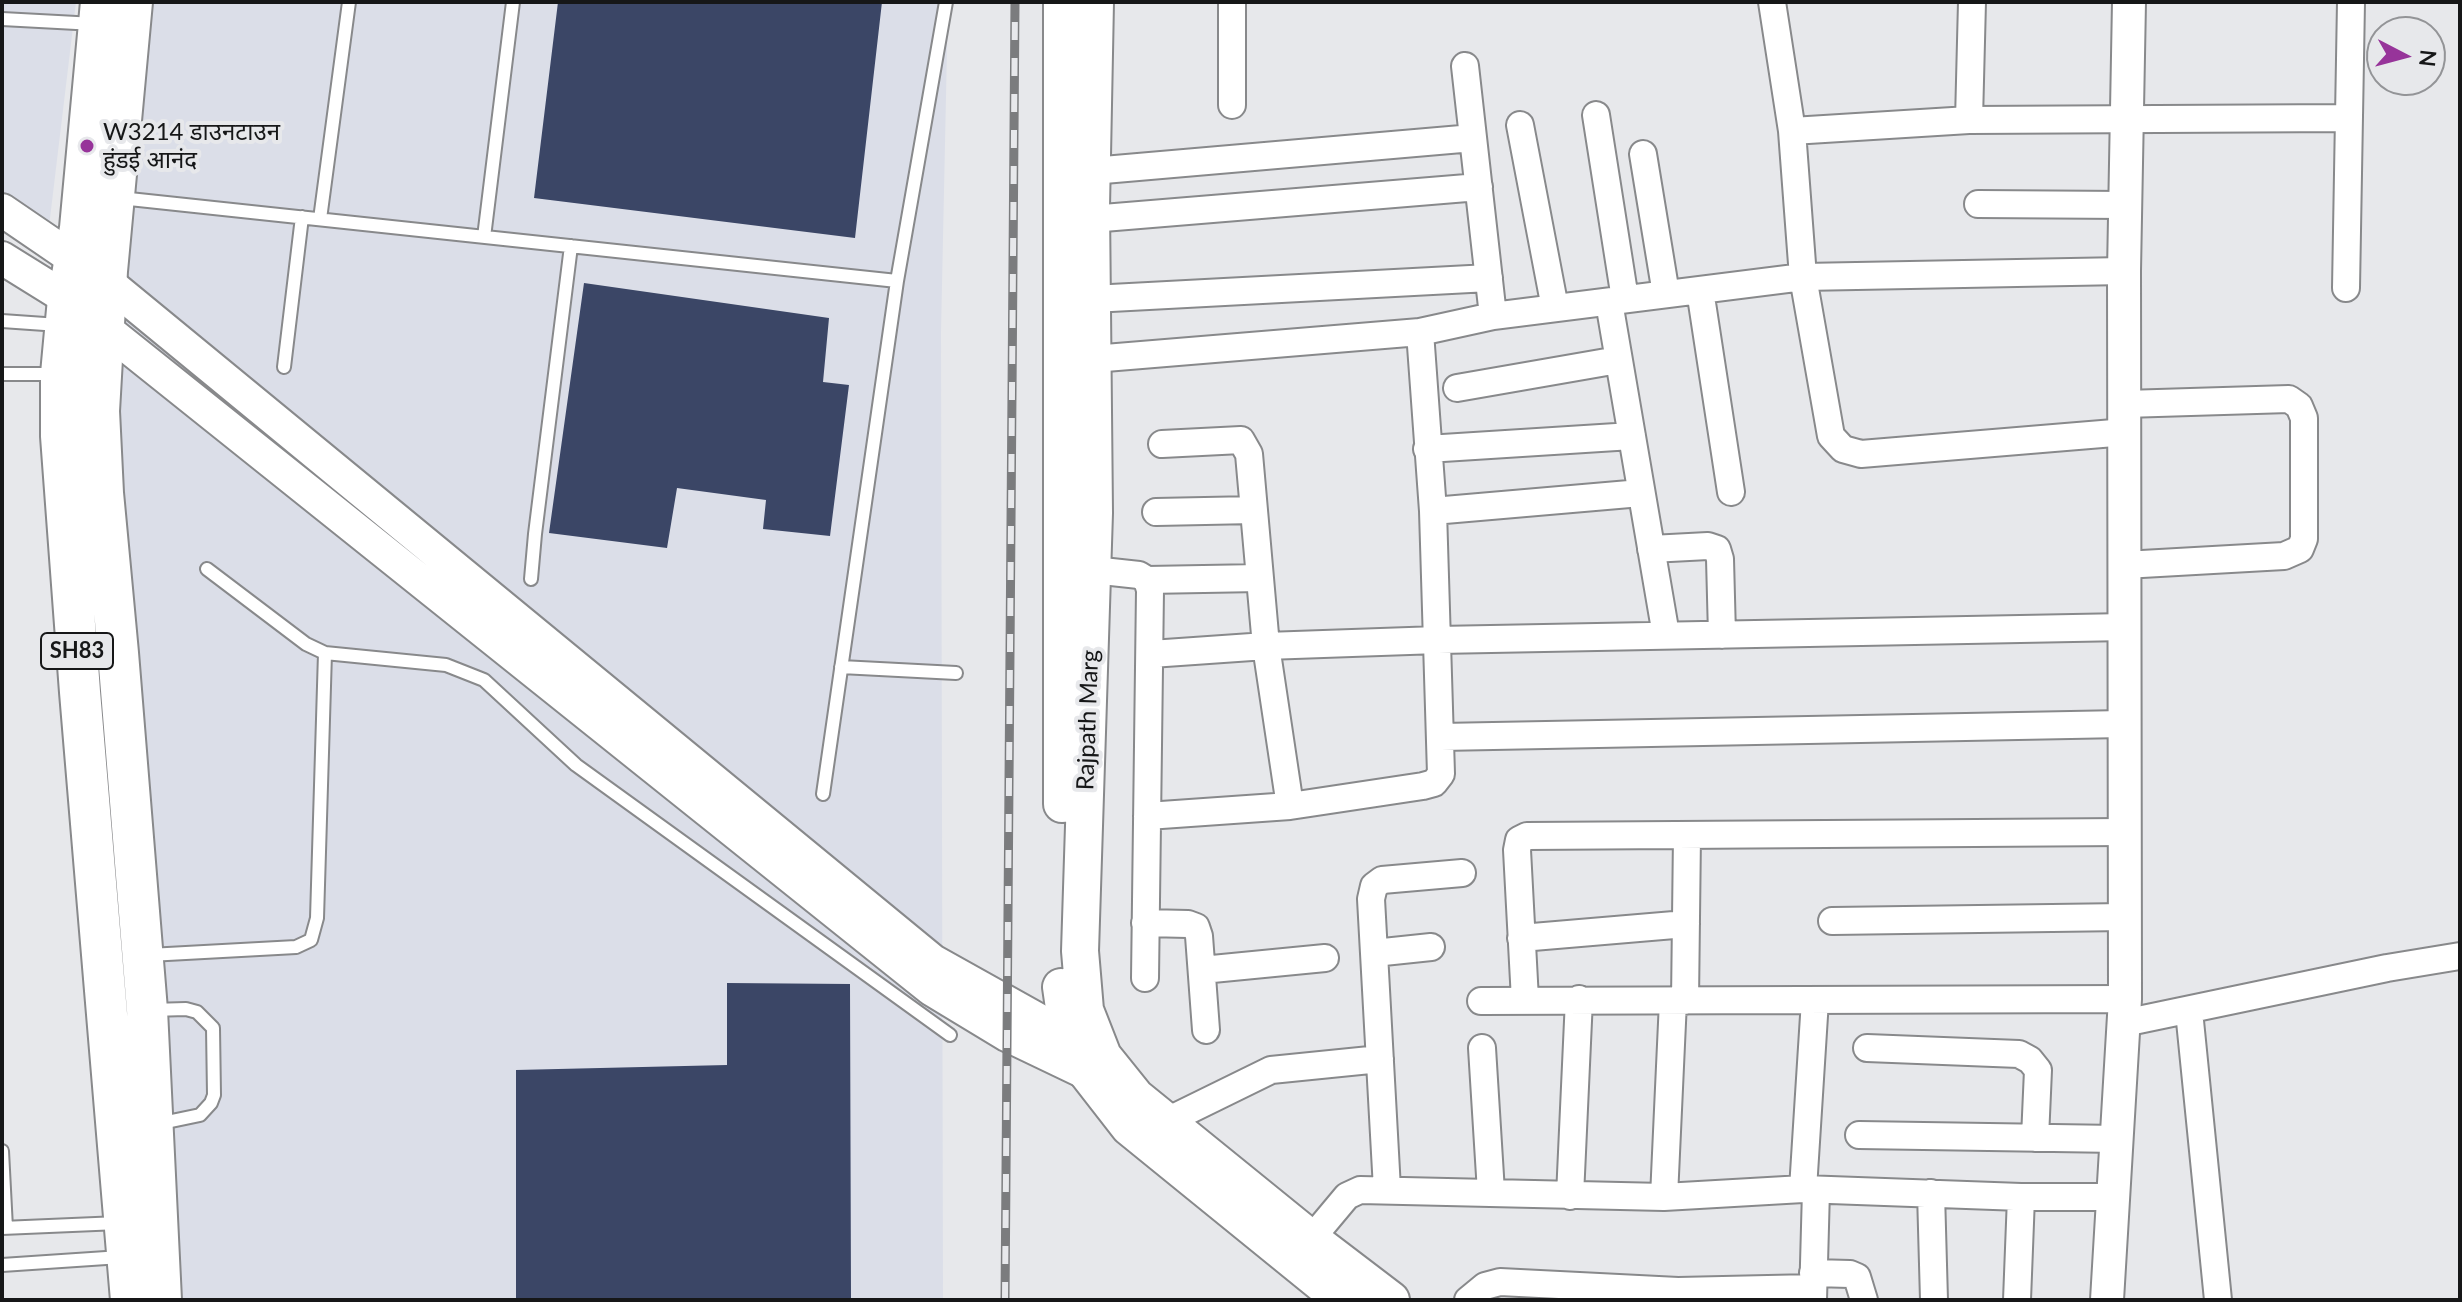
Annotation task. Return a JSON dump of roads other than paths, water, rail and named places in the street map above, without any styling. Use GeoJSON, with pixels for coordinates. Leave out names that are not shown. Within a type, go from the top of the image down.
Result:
{"type":"FeatureCollection","features":[{"type":"Feature","properties":{"kind":"main road","name":"SH83"},"geometry":{"type":"LineString","coordinates":[[91,270],[113,197],[132,2]]}},
{"type":"Feature","properties":{"kind":"main road","name":"Rajpath Marg"},"geometry":{"type":"LineString","coordinates":[[1062,2],[1059,961],[1068,1036],[1095,1064],[1391,1300]]}},
{"type":"Feature","properties":{"kind":"main road","name":"Rajpath Marg"},"geometry":{"type":"LineString","coordinates":[[1095,2],[1091,219],[1093,570],[1080,951],[1085,1010],[1095,1064],[1129,1127],[1342,1300]]}},
{"type":"Feature","properties":{"kind":"main road","name":"SH83"},"geometry":{"type":"LineString","coordinates":[[100,13],[91,270],[81,376],[61,436],[66,511],[127,1011],[135,1126],[161,1300]]}},
{"type":"Feature","properties":{"kind":"main road","name":"SH83"},"geometry":{"type":"LineString","coordinates":[[81,376],[99,411],[103,493],[142,955],[127,1011]]}},
{"type":"Feature","properties":{"kind":"main road","name":"SH83"},"geometry":{"type":"LineString","coordinates":[[131,1300],[127,1240],[135,1126]]}},
{"type":"Feature","properties":{"kind":"street"},"geometry":{"type":"LineString","coordinates":[[1232,2],[1232,105]]}},
{"type":"Feature","properties":{"kind":"street"},"geometry":{"type":"LineString","coordinates":[[1772,2],[1792,131],[1803,277],[1831,436],[1843,449],[1861,454],[2289,399],[2299,406],[2304,418],[2304,539],[2300,549],[2284,556],[2124,565]]}},
{"type":"Feature","properties":{"kind":"street"},"geometry":{"type":"LineString","coordinates":[[1969,120],[1972,2]]}},
{"type":"Feature","properties":{"kind":"street"},"geometry":{"type":"LineString","coordinates":[[2107,1300],[2124,1011],[2124,271],[2129,2]]}},
{"type":"Feature","properties":{"kind":"street"},"geometry":{"type":"LineString","coordinates":[[2346,288],[2351,2]]}},
{"type":"Feature","properties":{"kind":"street"},"geometry":{"type":"LineString","coordinates":[[1465,66],[1493,316]]}},
{"type":"Feature","properties":{"kind":"street"},"geometry":{"type":"LineString","coordinates":[[1596,115],[1617,300],[1618,360],[1666,635]]}},
{"type":"Feature","properties":{"kind":"street"},"geometry":{"type":"LineString","coordinates":[[1792,131],[1969,120],[2347,118]]}},
{"type":"Feature","properties":{"kind":"street"},"geometry":{"type":"LineString","coordinates":[[1520,125],[1555,308]]}},
{"type":"Feature","properties":{"kind":"street"},"geometry":{"type":"LineString","coordinates":[[1092,171],[1473,138]]}},
{"type":"Feature","properties":{"kind":"street"},"geometry":{"type":"LineString","coordinates":[[1643,154],[1666,294]]}},
{"type":"Feature","properties":{"kind":"street"},"geometry":{"type":"LineString","coordinates":[[1091,219],[1479,187]]}},
{"type":"Feature","properties":{"kind":"street"},"geometry":{"type":"LineString","coordinates":[[1978,204],[2126,205]]}},
{"type":"Feature","properties":{"kind":"street"},"geometry":{"type":"LineString","coordinates":[[2,210],[91,270],[933,961],[1068,1036]]}},
{"type":"Feature","properties":{"kind":"street"},"geometry":{"type":"LineString","coordinates":[[2,258],[931,989],[1007,1035],[1095,1064]]}},
{"type":"Feature","properties":{"kind":"street"},"geometry":{"type":"LineString","coordinates":[[1093,359],[1420,332],[1493,316],[1803,277],[2124,271]]}},
{"type":"Feature","properties":{"kind":"street"},"geometry":{"type":"LineString","coordinates":[[1092,299],[1489,278]]}},
{"type":"Feature","properties":{"kind":"street"},"geometry":{"type":"LineString","coordinates":[[1700,290],[1731,492]]}},
{"type":"Feature","properties":{"kind":"street"},"geometry":{"type":"LineString","coordinates":[[1147,816],[1290,806],[1434,783],[1441,774],[1433,511],[1420,332]]}},
{"type":"Feature","properties":{"kind":"street"},"geometry":{"type":"LineString","coordinates":[[1457,388],[1618,360]]}},
{"type":"Feature","properties":{"kind":"street"},"geometry":{"type":"LineString","coordinates":[[1427,449],[1632,436]]}},
{"type":"Feature","properties":{"kind":"street"},"geometry":{"type":"LineString","coordinates":[[1162,444],[1241,440],[1249,454],[1266,646],[1290,806]]}},
{"type":"Feature","properties":{"kind":"street"},"geometry":{"type":"LineString","coordinates":[[1433,511],[1641,493]]}},
{"type":"Feature","properties":{"kind":"street"},"geometry":{"type":"LineString","coordinates":[[1156,512],[1254,510]]}},
{"type":"Feature","properties":{"kind":"street"},"geometry":{"type":"LineString","coordinates":[[1651,549],[1708,546],[1717,549],[1720,559],[1722,635]]}},
{"type":"Feature","properties":{"kind":"street"},"geometry":{"type":"LineString","coordinates":[[1093,570],[1139,575],[1147,580],[1260,578]]}},
{"type":"Feature","properties":{"kind":"street"},"geometry":{"type":"LineString","coordinates":[[1145,978],[1151,654],[1150,590],[1147,580]]}},
{"type":"Feature","properties":{"kind":"street"},"geometry":{"type":"LineString","coordinates":[[1151,654],[1438,640],[2126,627]]}},
{"type":"Feature","properties":{"kind":"street"},"geometry":{"type":"LineString","coordinates":[[1441,737],[2123,724]]}},
{"type":"Feature","properties":{"kind":"street"},"geometry":{"type":"LineString","coordinates":[[1525,1000],[1519,840],[1540,835],[2124,832]]}},
{"type":"Feature","properties":{"kind":"street"},"geometry":{"type":"LineString","coordinates":[[1664,1197],[1686,924],[1687,835]]}},
{"type":"Feature","properties":{"kind":"street"},"geometry":{"type":"LineString","coordinates":[[1387,1189],[1371,899],[1374,886],[1382,880],[1462,873]]}},
{"type":"Feature","properties":{"kind":"street"},"geometry":{"type":"LineString","coordinates":[[1832,921],[2125,917]]}},
{"type":"Feature","properties":{"kind":"street"},"geometry":{"type":"LineString","coordinates":[[1145,923],[1196,927],[1206,1030]]}},
{"type":"Feature","properties":{"kind":"street"},"geometry":{"type":"LineString","coordinates":[[1521,938],[1686,924]]}},
{"type":"Feature","properties":{"kind":"street"},"geometry":{"type":"LineString","coordinates":[[1374,953],[1431,947]]}},
{"type":"Feature","properties":{"kind":"street"},"geometry":{"type":"LineString","coordinates":[[1481,1001],[1815,1000],[2189,1011],[2387,968],[2460,956]]}},
{"type":"Feature","properties":{"kind":"street"},"geometry":{"type":"LineString","coordinates":[[1202,970],[1325,958]]}},
{"type":"Feature","properties":{"kind":"street"},"geometry":{"type":"LineString","coordinates":[[1570,1196],[1579,999]]}},
{"type":"Feature","properties":{"kind":"street"},"geometry":{"type":"LineString","coordinates":[[1813,1287],[1809,1189],[1815,1000]]}},
{"type":"Feature","properties":{"kind":"street"},"geometry":{"type":"LineString","coordinates":[[2189,1011],[2218,1300]]}},
{"type":"Feature","properties":{"kind":"street"},"geometry":{"type":"LineString","coordinates":[[1482,1048],[1491,1192]]}},
{"type":"Feature","properties":{"kind":"street"},"geometry":{"type":"LineString","coordinates":[[1867,1048],[2019,1054],[2030,1060],[2038,1070],[2035,1138]]}},
{"type":"Feature","properties":{"kind":"street"},"geometry":{"type":"LineString","coordinates":[[1167,1121],[1271,1070],[1380,1059]]}},
{"type":"Feature","properties":{"kind":"street"},"geometry":{"type":"LineString","coordinates":[[1859,1135],[2118,1139]]}},
{"type":"Feature","properties":{"kind":"street"},"geometry":{"type":"LineString","coordinates":[[1311,1239],[1347,1196],[1360,1190],[1664,1197],[1809,1189],[2021,1197],[2115,1197]]}},
{"type":"Feature","properties":{"kind":"street"},"geometry":{"type":"LineString","coordinates":[[1931,1193],[1934,1300]]}},
{"type":"Feature","properties":{"kind":"street"},"geometry":{"type":"LineString","coordinates":[[2017,1300],[2021,1197]]}},
{"type":"Feature","properties":{"kind":"street"},"geometry":{"type":"LineString","coordinates":[[1468,1300],[1485,1286],[1500,1282],[1678,1291],[1813,1287],[1850,1274],[1857,1277],[1864,1300]]}},
{"type":"Feature","properties":{"kind":"lane"},"geometry":{"type":"LineString","coordinates":[[320,219],[349,2]]}},
{"type":"Feature","properties":{"kind":"lane"},"geometry":{"type":"LineString","coordinates":[[484,237],[513,2]]}},
{"type":"Feature","properties":{"kind":"lane"},"geometry":{"type":"LineString","coordinates":[[823,794],[897,281],[946,2]]}},
{"type":"Feature","properties":{"kind":"lane"},"geometry":{"type":"LineString","coordinates":[[2,19],[100,13]]}},
{"type":"Feature","properties":{"kind":"lane"},"geometry":{"type":"LineString","coordinates":[[113,197],[897,281]]}},
{"type":"Feature","properties":{"kind":"lane"},"geometry":{"type":"LineString","coordinates":[[284,367],[302,217]]}},
{"type":"Feature","properties":{"kind":"lane"},"geometry":{"type":"LineString","coordinates":[[531,579],[571,246]]}},
{"type":"Feature","properties":{"kind":"lane"},"geometry":{"type":"LineString","coordinates":[[2,321],[85,326]]}},
{"type":"Feature","properties":{"kind":"lane"},"geometry":{"type":"LineString","coordinates":[[2,374],[81,376]]}},
{"type":"Feature","properties":{"kind":"lane"},"geometry":{"type":"LineString","coordinates":[[207,569],[306,644],[325,653],[446,665],[484,680],[519,705],[576,765],[950,1035]]}},
{"type":"Feature","properties":{"kind":"lane"},"geometry":{"type":"LineString","coordinates":[[142,955],[296,947],[311,940],[317,918],[325,653]]}},
{"type":"Feature","properties":{"kind":"lane"},"geometry":{"type":"LineString","coordinates":[[841,667],[956,673]]}},
{"type":"Feature","properties":{"kind":"lane"},"geometry":{"type":"LineString","coordinates":[[127,1011],[186,1009],[197,1012],[213,1028],[214,1095],[211,1103],[200,1115],[135,1126]]}},
{"type":"Feature","properties":{"kind":"lane"},"geometry":{"type":"LineString","coordinates":[[2,1151],[4,1228],[127,1240]]}},
{"type":"Feature","properties":{"kind":"lane"},"geometry":{"type":"LineString","coordinates":[[2,1265],[127,1240]]}},
{"type":"Feature","properties":{"kind":"railway"},"geometry":{"type":"LineString","coordinates":[[1005,1300],[1015,2]]}},
{"type":"Feature","properties":{"kind":"place","name":"W3214 डाउनटाउन हुंडई आनंद"},"geometry":{"type":"Point","coordinates":[87,146]}}]}
